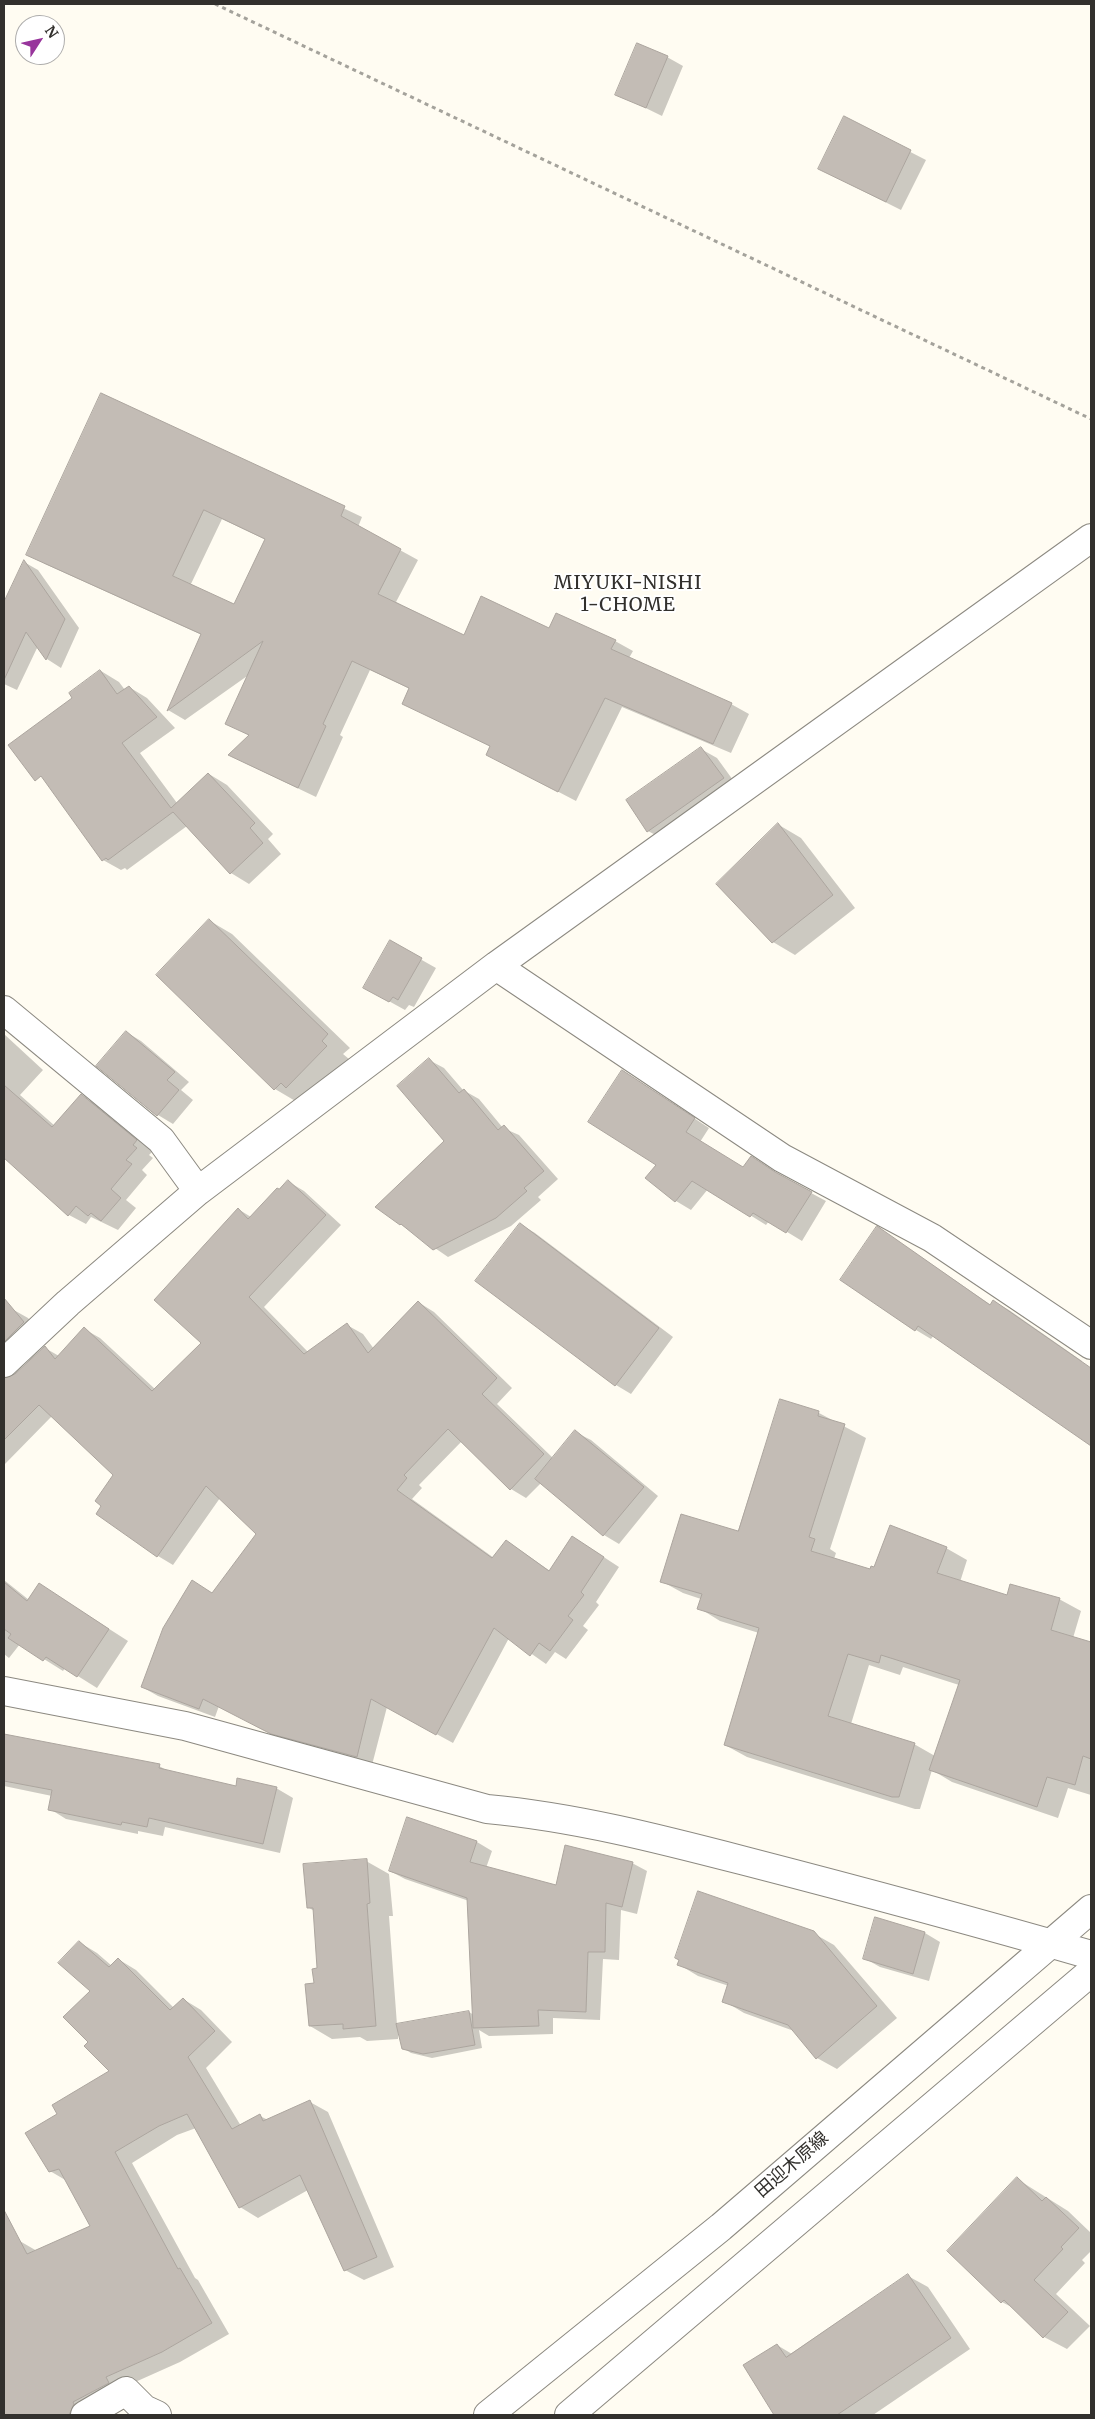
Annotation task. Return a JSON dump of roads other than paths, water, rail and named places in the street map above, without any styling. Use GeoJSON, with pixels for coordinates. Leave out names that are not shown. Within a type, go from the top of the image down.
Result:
{"type":"FeatureCollection","features":[{"type":"Feature","properties":{"kind":"street"},"geometry":{"type":"LineString","coordinates":[[4,1363],[68,1303],[198,1191],[496,966],[1091,538]]}},
{"type":"Feature","properties":{"kind":"street"},"geometry":{"type":"LineString","coordinates":[[496,966],[782,1158],[932,1238],[1091,1345]]}},
{"type":"Feature","properties":{"kind":"street"},"geometry":{"type":"LineString","coordinates":[[4,1010],[160,1140],[198,1191]]}},
{"type":"Feature","properties":{"kind":"street"},"geometry":{"type":"LineString","coordinates":[[4,1691],[185,1726],[486,1808],[526,1812],[619,1829],[817,1879],[1091,1955]]}},
{"type":"Feature","properties":{"kind":"street","name":"田迎木原線"},"geometry":{"type":"LineString","coordinates":[[488,2415],[721,2227],[1091,1909]]}},
{"type":"Feature","properties":{"kind":"street"},"geometry":{"type":"LineString","coordinates":[[569,2415],[1091,1972]]}},
{"type":"Feature","properties":{"kind":"street"},"geometry":{"type":"LineString","coordinates":[[85,2415],[126,2391],[144,2409],[157,2415]]}},
{"type":"Feature","properties":{"kind":"district","name":"MIYUKI-NISHI 1-CHOME"},"geometry":{"type":"Point","coordinates":[628,595]}}]}
